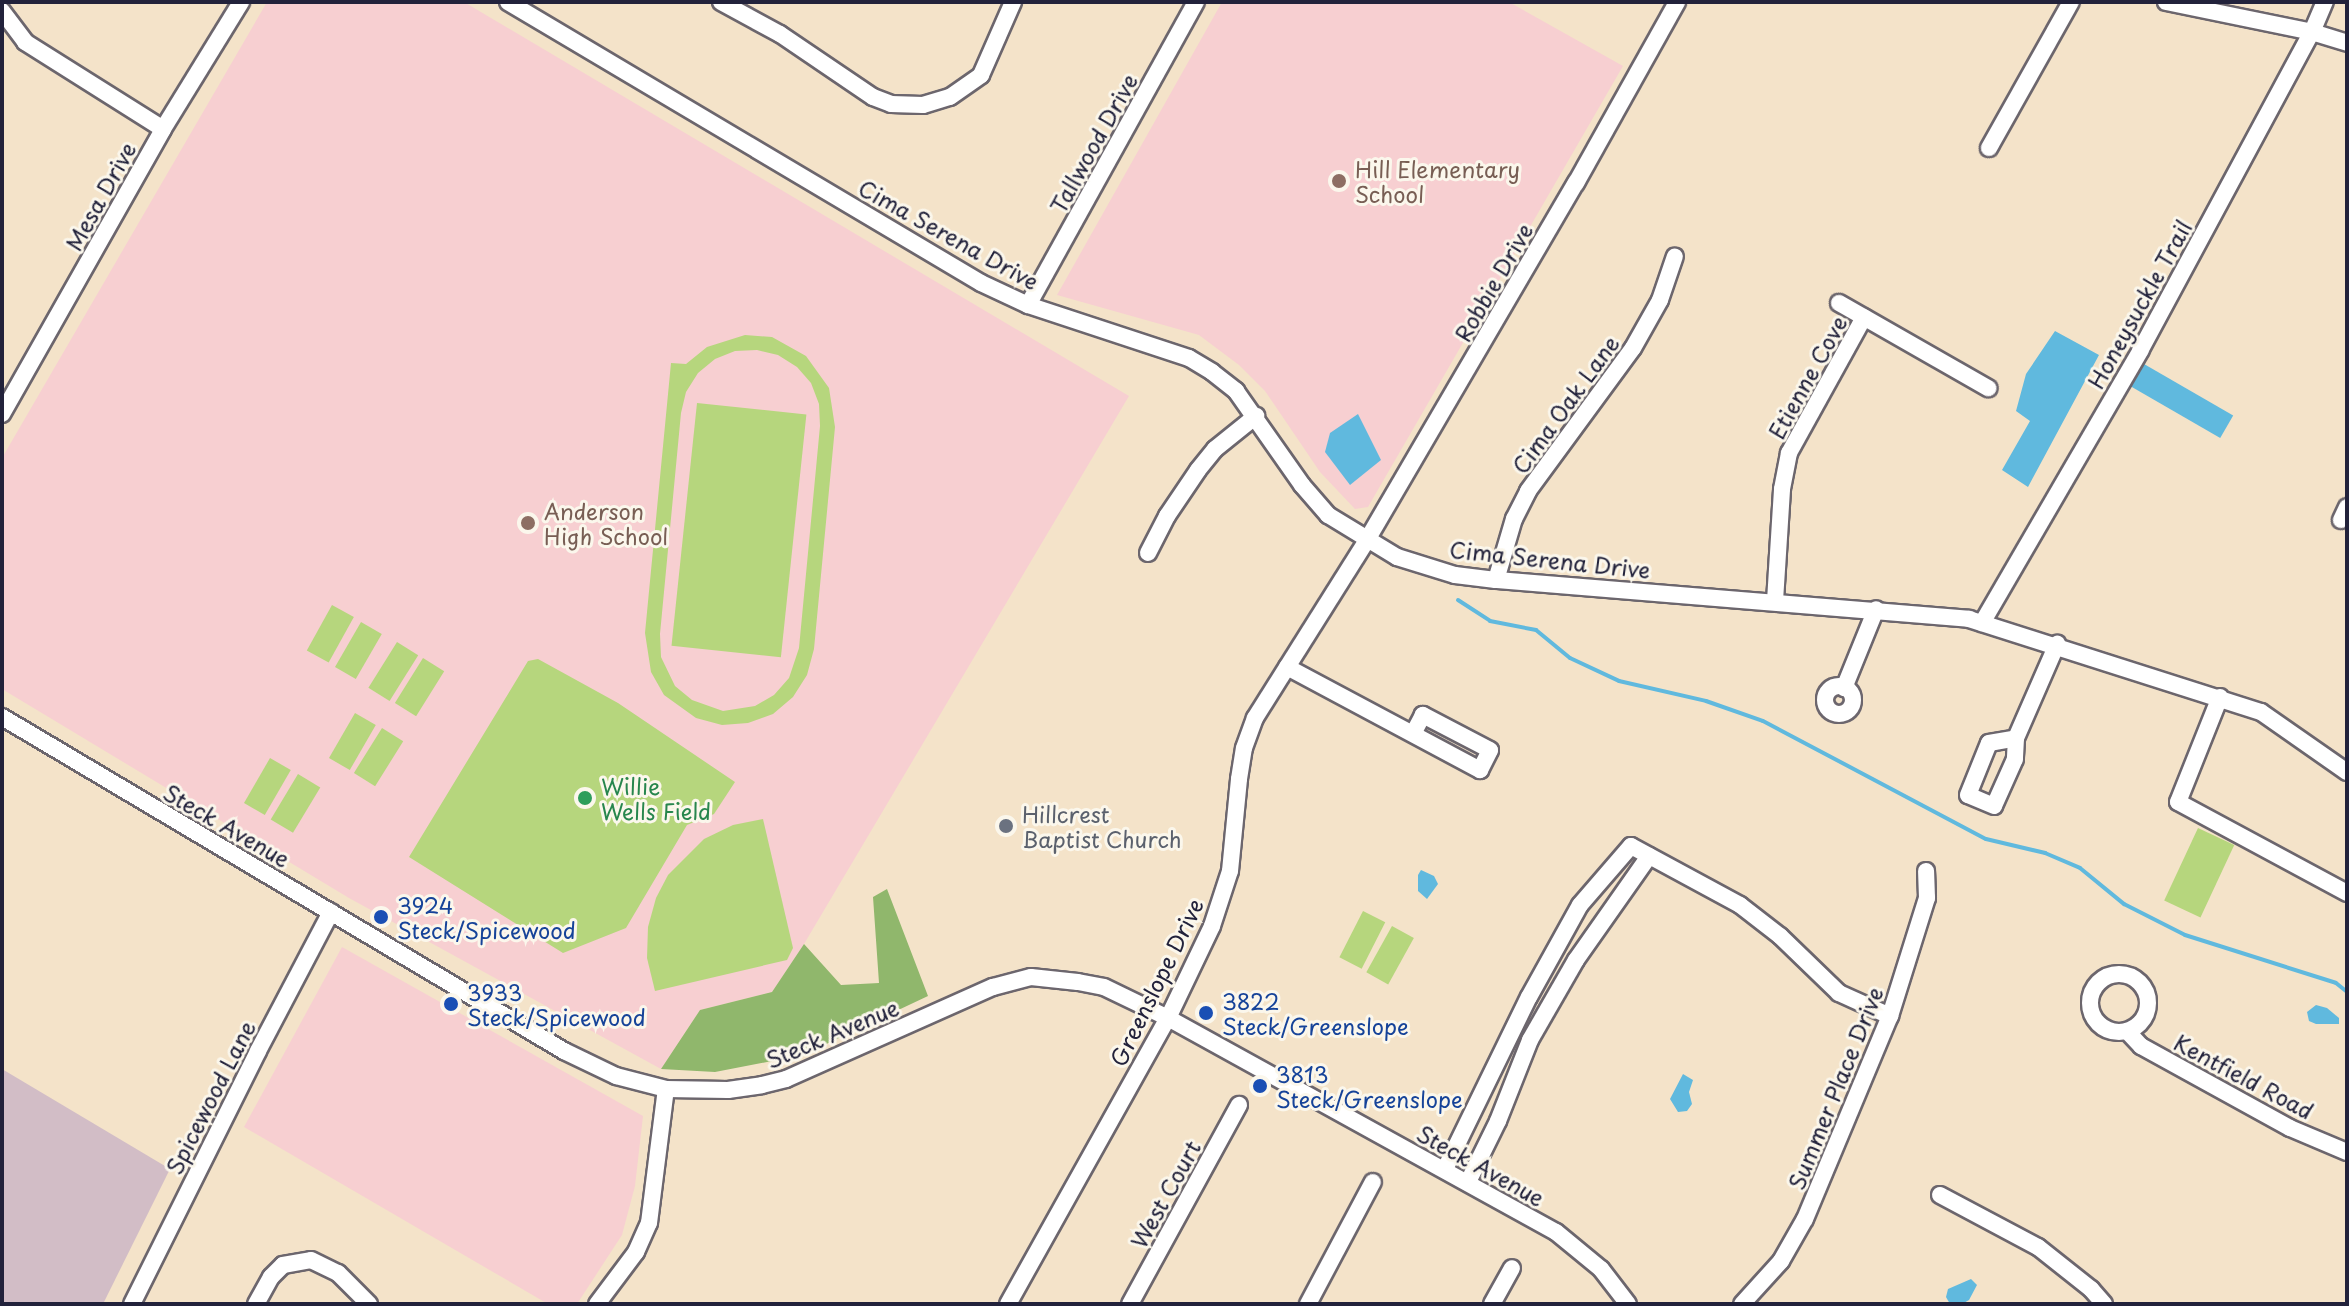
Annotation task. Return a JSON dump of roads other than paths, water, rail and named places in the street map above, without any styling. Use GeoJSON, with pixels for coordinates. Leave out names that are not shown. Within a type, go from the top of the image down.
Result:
{"type":"FeatureCollection","features":[{"type":"Feature","properties":{"kind":"street","name":"Mesa Drive"},"geometry":{"type":"LineString","coordinates":[[2,414],[163,129],[241,2]]}},
{"type":"Feature","properties":{"kind":"street","name":"Cima Serena Drive"},"geometry":{"type":"LineString","coordinates":[[508,2],[931,254],[1028,305],[1189,358],[1236,391],[1302,485],[1328,515],[1367,540],[1421,566],[1496,580],[1876,609],[1982,623],[2057,644],[2261,712],[2347,772]]}},
{"type":"Feature","properties":{"kind":"street"},"geometry":{"type":"LineString","coordinates":[[721,2],[780,34],[873,97],[891,104],[923,105],[950,97],[981,75],[1013,2]]}},
{"type":"Feature","properties":{"kind":"street","name":"Tallwood Drive"},"geometry":{"type":"LineString","coordinates":[[1028,305],[1196,2]]}},
{"type":"Feature","properties":{"kind":"street","name":"Robbie Drive"},"geometry":{"type":"LineString","coordinates":[[1367,540],[1576,183],[1677,2]]}},
{"type":"Feature","properties":{"kind":"street"},"geometry":{"type":"LineString","coordinates":[[1989,148],[2071,2]]}},
{"type":"Feature","properties":{"kind":"street"},"geometry":{"type":"LineString","coordinates":[[2166,2],[2312,32],[2347,43]]}},
{"type":"Feature","properties":{"kind":"street","name":"Honeysuckle Trail"},"geometry":{"type":"LineString","coordinates":[[1982,623],[2140,351],[2312,32],[2325,2]]}},
{"type":"Feature","properties":{"kind":"street"},"geometry":{"type":"LineString","coordinates":[[2,11],[25,42],[163,129]]}},
{"type":"Feature","properties":{"kind":"street","name":"Cima Oak Lane"},"geometry":{"type":"LineString","coordinates":[[1496,580],[1514,519],[1528,491],[1633,348],[1660,300],[1675,256]]}},
{"type":"Feature","properties":{"kind":"street","name":"Etienne Cove"},"geometry":{"type":"LineString","coordinates":[[1839,303],[1988,388]]}},
{"type":"Feature","properties":{"kind":"street","name":"Etienne Cove"},"geometry":{"type":"LineString","coordinates":[[1775,601],[1782,489],[1789,453],[1864,317]]}},
{"type":"Feature","properties":{"kind":"street"},"geometry":{"type":"LineString","coordinates":[[1148,553],[1167,516],[1198,470],[1223,441],[1256,416]]}},
{"type":"Feature","properties":{"kind":"street","name":"Greenslope Drive"},"geometry":{"type":"LineString","coordinates":[[1013,1302],[1168,1018],[1212,926],[1230,871],[1244,748],[1255,718],[1367,540]]}},
{"type":"Feature","properties":{"kind":"street"},"geometry":{"type":"LineString","coordinates":[[1844,688],[1876,609]]}},
{"type":"Feature","properties":{"kind":"street"},"geometry":{"type":"LineString","coordinates":[[2016,738],[2057,644]]}},
{"type":"Feature","properties":{"kind":"street"},"geometry":{"type":"LineString","coordinates":[[1287,667],[1413,734]]}},
{"type":"Feature","properties":{"kind":"street"},"geometry":{"type":"LineString","coordinates":[[2220,697],[2178,802],[2347,893]]}},
{"type":"Feature","properties":{"kind":"street","name":"Steck Avenue"},"geometry":{"type":"LineString","coordinates":[[2,717],[587,1064],[616,1076],[666,1089],[728,1090],[786,1079],[993,987],[1031,977],[1104,987],[1168,1018],[1556,1232],[1601,1269],[1628,1304]]}},
{"type":"Feature","properties":{"kind":"street"},"geometry":{"type":"LineString","coordinates":[[1445,1169],[1529,997],[1580,905],[1631,846],[1740,905],[1780,936],[1839,993],[1890,1016]]}},
{"type":"Feature","properties":{"kind":"street"},"geometry":{"type":"LineString","coordinates":[[1468,1182],[1498,1121],[1530,1040],[1576,960],[1649,856]]}},
{"type":"Feature","properties":{"kind":"street","name":"Summer Place Drive"},"geometry":{"type":"LineString","coordinates":[[1742,1304],[1795,1241],[1890,1016],[1927,898],[1926,871]]}},
{"type":"Feature","properties":{"kind":"street","name":"Spicewood Lane"},"geometry":{"type":"LineString","coordinates":[[132,1304],[331,912]]}},
{"type":"Feature","properties":{"kind":"street","name":"Kentfield Road"},"geometry":{"type":"LineString","coordinates":[[2127,1031],[2141,1046],[2168,1061],[2290,1128],[2347,1152]]}},
{"type":"Feature","properties":{"kind":"street"},"geometry":{"type":"LineString","coordinates":[[597,1304],[636,1252],[649,1223],[666,1089]]}},
{"type":"Feature","properties":{"kind":"street","name":"West Court"},"geometry":{"type":"LineString","coordinates":[[1130,1304],[1239,1105]]}},
{"type":"Feature","properties":{"kind":"street"},"geometry":{"type":"LineString","coordinates":[[1308,1304],[1373,1182]]}},
{"type":"Feature","properties":{"kind":"street"},"geometry":{"type":"LineString","coordinates":[[1940,1195],[2038,1247],[2091,1289],[2104,1304]]}},
{"type":"Feature","properties":{"kind":"street"},"geometry":{"type":"LineString","coordinates":[[256,1304],[271,1277],[283,1265],[311,1260],[338,1273],[369,1304]]}},
{"type":"Feature","properties":{"kind":"street"},"geometry":{"type":"LineString","coordinates":[[1492,1304],[1512,1268]]}},
{"type":"Feature","properties":{"kind":"water"},"geometry":{"type":"Polygon","coordinates":[[[2055,331],[2099,355],[2028,487],[2002,470],[2030,421],[2016,411],[2026,374],[2055,331]]]}},
{"type":"Feature","properties":{"kind":"water"},"geometry":{"type":"Polygon","coordinates":[[[2144,364],[2233,416],[2220,438],[2131,387],[2144,364]]]}},
{"type":"Feature","properties":{"kind":"water"},"geometry":{"type":"Polygon","coordinates":[[[1358,414],[1381,460],[1350,485],[1325,452],[1330,433],[1358,414]]]}},
{"type":"Feature","properties":{"kind":"water"},"geometry":{"type":"Polygon","coordinates":[[[1421,870],[1434,876],[1438,884],[1427,899],[1418,891],[1421,870]]]}},
{"type":"Feature","properties":{"kind":"water"},"geometry":{"type":"Polygon","coordinates":[[[2316,1005],[2327,1008],[2339,1018],[2339,1024],[2309,1021],[2307,1012],[2316,1005]]]}},
{"type":"Feature","properties":{"kind":"water"},"geometry":{"type":"Polygon","coordinates":[[[1683,1074],[1693,1080],[1689,1092],[1692,1104],[1687,1111],[1678,1112],[1670,1099],[1683,1074]]]}},
{"type":"Feature","properties":{"kind":"water"},"geometry":{"type":"Polygon","coordinates":[[[1971,1279],[1977,1285],[1969,1300],[1962,1304],[1950,1304],[1946,1297],[1948,1289],[1971,1279]]]}},
{"type":"Feature","properties":{"kind":"waterway"},"geometry":{"type":"LineString","coordinates":[[1458,600],[1490,621],[1536,630],[1570,658],[1619,681],[1706,701],[1763,721],[1986,839],[2045,853],[2080,868],[2124,904],[2185,935],[2336,983],[2347,992]]}},
{"type":"Feature","properties":{"kind":"place","name":"Hill Elementary School"},"geometry":{"type":"Point","coordinates":[1339,181]}},
{"type":"Feature","properties":{"kind":"place","name":"Anderson High School"},"geometry":{"type":"Point","coordinates":[528,523]}},
{"type":"Feature","properties":{"kind":"place","name":"Willie Wells Field"},"geometry":{"type":"Point","coordinates":[585,798]}},
{"type":"Feature","properties":{"kind":"place","name":"Hillcrest Baptist Church"},"geometry":{"type":"Point","coordinates":[1006,826]}},
{"type":"Feature","properties":{"kind":"place","name":"3924 Steck/Spicewood"},"geometry":{"type":"Point","coordinates":[381,917]}},
{"type":"Feature","properties":{"kind":"place","name":"3933 Steck/Spicewood"},"geometry":{"type":"Point","coordinates":[451,1004]}},
{"type":"Feature","properties":{"kind":"place","name":"3822 Steck/Greenslope"},"geometry":{"type":"Point","coordinates":[1206,1013]}},
{"type":"Feature","properties":{"kind":"place","name":"3813 Steck/Greenslope"},"geometry":{"type":"Point","coordinates":[1260,1086]}}]}
